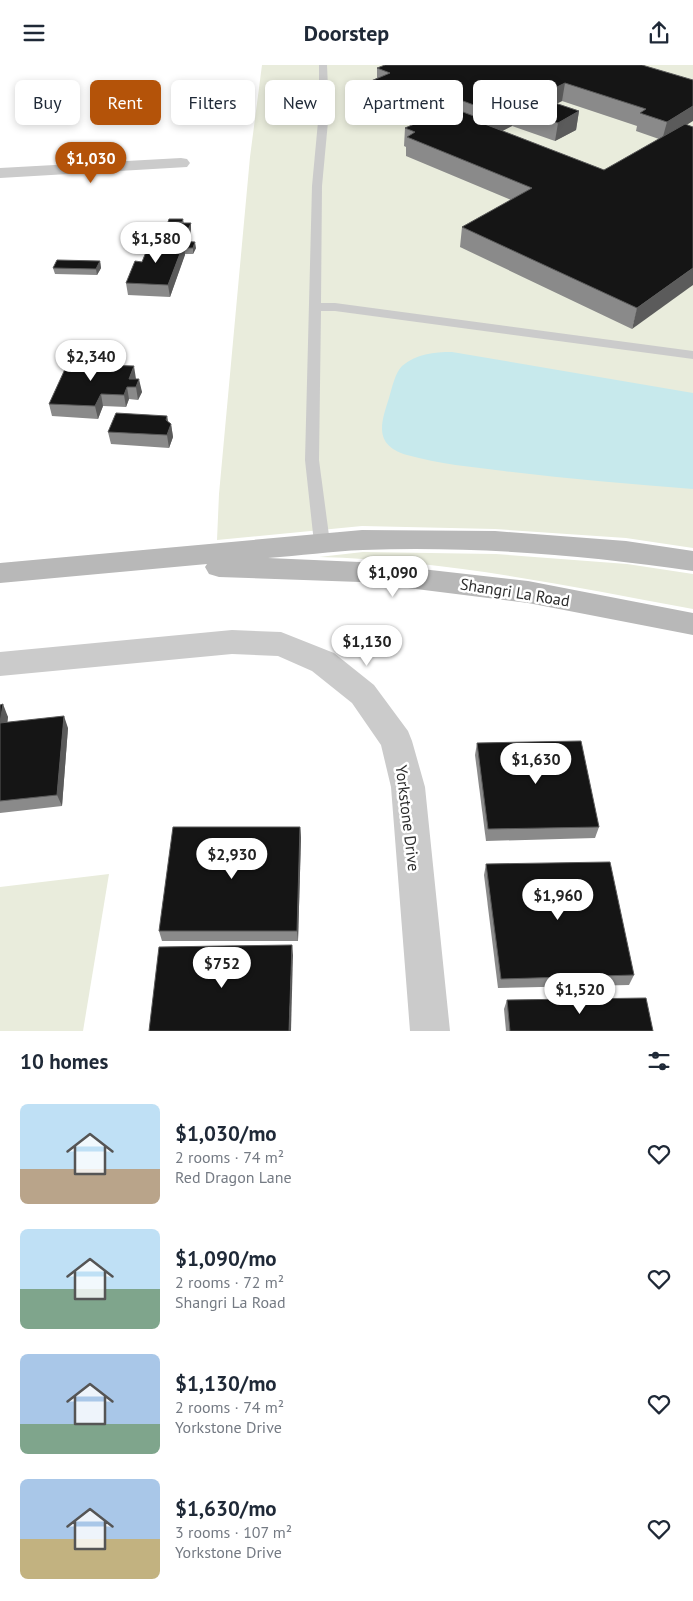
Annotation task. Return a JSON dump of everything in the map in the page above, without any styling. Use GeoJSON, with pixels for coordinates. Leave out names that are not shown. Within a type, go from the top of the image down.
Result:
{"type":"FeatureCollection","features":[{"type":"Feature","properties":{"kind":"street"},"geometry":{"type":"LineString","coordinates":[[0,173],[181,163]]}},
{"type":"Feature","properties":{"kind":"street","name":"Shangri La Road"},"geometry":{"type":"LineString","coordinates":[[0,573],[362,540],[495,541],[626,551],[693,561]]}},
{"type":"Feature","properties":{"kind":"street","name":"Shangri La Road"},"geometry":{"type":"LineString","coordinates":[[95,564],[360,572],[528,592],[693,624]]}},
{"type":"Feature","properties":{"kind":"street","name":"Yorkstone Drive"},"geometry":{"type":"LineString","coordinates":[[0,665],[232,642],[281,644],[323,662],[362,694],[396,741],[408,787],[430,1031]]}},
{"type":"Feature","properties":{"kind":"lane"},"geometry":{"type":"LineString","coordinates":[[322,543],[312,460],[317,186],[324,111],[323,65]]}},
{"type":"Feature","properties":{"kind":"lane"},"geometry":{"type":"LineString","coordinates":[[315,307],[335,307],[693,355]]}},
{"type":"Feature","properties":{"kind":"green space"},"geometry":{"type":"Polygon","coordinates":[[[262,65],[693,65],[693,548],[626,538],[495,529],[362,526],[217,540],[219,494],[255,119],[262,65]]]}},
{"type":"Feature","properties":{"kind":"green space"},"geometry":{"type":"Polygon","coordinates":[[[363,552],[496,554],[627,564],[693,574],[693,609],[554,583],[460,569],[366,559],[319,557],[363,552]]]}},
{"type":"Feature","properties":{"kind":"green space"},"geometry":{"type":"Polygon","coordinates":[[[109,874],[83,1031],[0,1031],[0,887],[109,874]]]}},
{"type":"Feature","properties":{"kind":"water"},"geometry":{"type":"Polygon","coordinates":[[[452,352],[693,393],[693,489],[575,479],[468,467],[419,458],[396,451],[384,439],[382,424],[397,373],[407,362],[419,356],[452,352]]]}},
{"type":"Feature","properties":{"kind":"building"},"geometry":{"type":"Polygon","coordinates":[[[385,65],[642,65],[693,80],[693,106],[667,122],[640,113],[646,109],[565,83],[557,87],[557,80],[473,80],[473,105],[463,101],[463,80],[374,80],[390,73],[377,68],[385,65]]]}},
{"type":"Feature","properties":{"kind":"building"},"geometry":{"type":"Polygon","coordinates":[[[557,104],[579,111],[558,123],[557,104]]]}},
{"type":"Feature","properties":{"kind":"building"},"geometry":{"type":"Polygon","coordinates":[[[463,112],[473,116],[473,125],[487,125],[604,170],[685,124],[693,127],[693,268],[637,308],[462,227],[532,188],[407,137],[415,132],[405,128],[412,125],[463,125],[463,112]]]}},
{"type":"Feature","properties":{"kind":"building"},"geometry":{"type":"Polygon","coordinates":[[[169,219],[183,219],[182,222],[168,222],[169,219]]]}},
{"type":"Feature","properties":{"kind":"building"},"geometry":{"type":"Polygon","coordinates":[[[167,223],[191,223],[189,228],[166,227],[167,223]]]}},
{"type":"Feature","properties":{"kind":"building"},"geometry":{"type":"Polygon","coordinates":[[[174,230],[183,230],[182,235],[173,235],[174,230]]]}},
{"type":"Feature","properties":{"kind":"building"},"geometry":{"type":"Polygon","coordinates":[[[159,240],[195,242],[193,248],[184,248],[184,243],[158,242],[159,240]]]}},
{"type":"Feature","properties":{"kind":"building"},"geometry":{"type":"Polygon","coordinates":[[[150,242],[184,243],[168,285],[126,283],[135,261],[142,262],[150,242]]]}},
{"type":"Feature","properties":{"kind":"building"},"geometry":{"type":"Polygon","coordinates":[[[57,260],[100,261],[96,269],[53,268],[57,260]]]}},
{"type":"Feature","properties":{"kind":"building"},"geometry":{"type":"Polygon","coordinates":[[[71,356],[105,358],[102,365],[134,366],[129,379],[139,379],[136,387],[127,387],[124,395],[101,394],[95,406],[49,404],[71,356]]]}},
{"type":"Feature","properties":{"kind":"building"},"geometry":{"type":"Polygon","coordinates":[[[116,413],[167,416],[166,420],[171,424],[167,435],[108,432],[116,413]]]}},
{"type":"Feature","properties":{"kind":"building"},"geometry":{"type":"Polygon","coordinates":[[[3,704],[0,723],[0,705],[3,704]]]}},
{"type":"Feature","properties":{"kind":"building"},"geometry":{"type":"Polygon","coordinates":[[[64,716],[57,795],[0,801],[0,723],[64,716]]]}},
{"type":"Feature","properties":{"kind":"building"},"geometry":{"type":"Polygon","coordinates":[[[581,741],[599,827],[488,829],[477,743],[581,741]]]}},
{"type":"Feature","properties":{"kind":"building"},"geometry":{"type":"Polygon","coordinates":[[[173,827],[300,827],[297,931],[159,931],[173,827]]]}},
{"type":"Feature","properties":{"kind":"building"},"geometry":{"type":"Polygon","coordinates":[[[610,862],[634,975],[501,979],[486,864],[610,862]]]}},
{"type":"Feature","properties":{"kind":"building"},"geometry":{"type":"Polygon","coordinates":[[[292,945],[289,1031],[149,1031],[159,947],[292,945]]]}},
{"type":"Feature","properties":{"kind":"building"},"geometry":{"type":"Polygon","coordinates":[[[646,998],[653,1031],[510,1031],[507,1000],[646,998]]]}}]}
